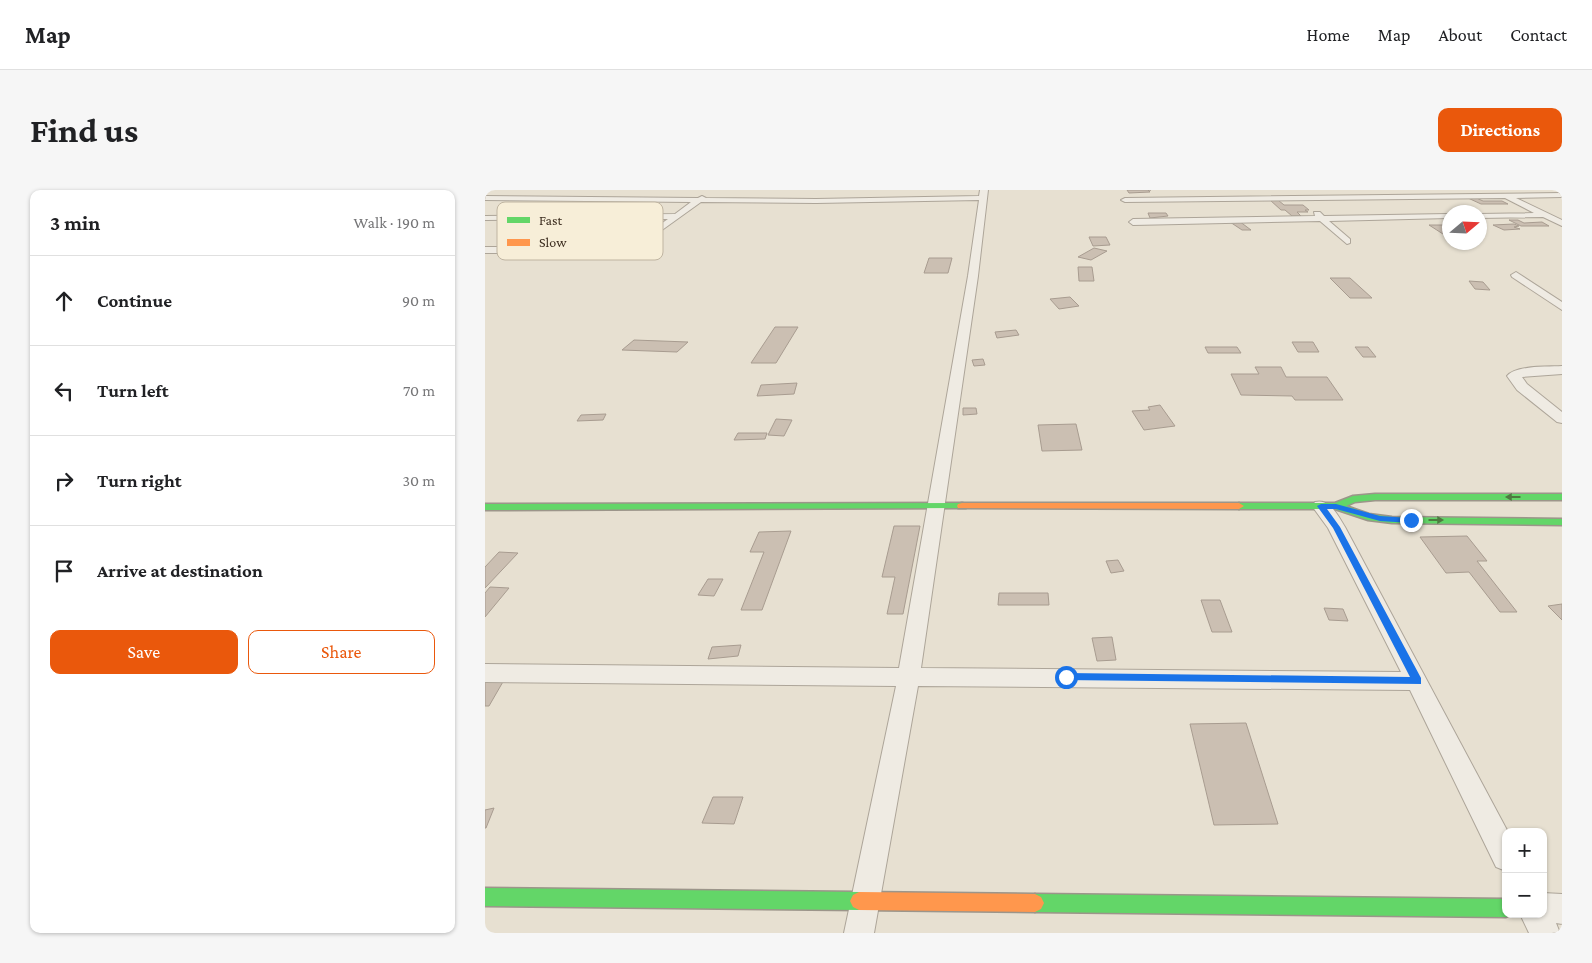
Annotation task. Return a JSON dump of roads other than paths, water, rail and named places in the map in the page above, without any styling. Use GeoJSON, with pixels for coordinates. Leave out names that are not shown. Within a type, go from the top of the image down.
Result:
{"type":"FeatureCollection","features":[{"type":"Feature","properties":{"kind":"main road"},"geometry":{"type":"LineString","coordinates":[[1329,506],[1353,499],[1375,497],[1562,497]]}},
{"type":"Feature","properties":{"kind":"main road"},"geometry":{"type":"LineString","coordinates":[[485,507],[936,508],[1329,506],[1392,520],[1562,522]]}},
{"type":"Feature","properties":{"kind":"main road"},"geometry":{"type":"LineString","coordinates":[[485,897],[1502,908]]}},
{"type":"Feature","properties":{"kind":"street"},"geometry":{"type":"LineString","coordinates":[[528,202],[552,190]]}},
{"type":"Feature","properties":{"kind":"street"},"geometry":{"type":"LineString","coordinates":[[663,226],[713,190]]}},
{"type":"Feature","properties":{"kind":"street"},"geometry":{"type":"LineString","coordinates":[[851,201],[861,190]]}},
{"type":"Feature","properties":{"kind":"street"},"geometry":{"type":"LineString","coordinates":[[1290,190],[1347,241]]}},
{"type":"Feature","properties":{"kind":"street"},"geometry":{"type":"LineString","coordinates":[[1493,190],[1560,222]]}},
{"type":"Feature","properties":{"kind":"street"},"geometry":{"type":"LineString","coordinates":[[485,198],[851,201],[984,194],[909,676],[859,933]]}},
{"type":"Feature","properties":{"kind":"street"},"geometry":{"type":"LineString","coordinates":[[1125,200],[1562,195]]}},
{"type":"Feature","properties":{"kind":"street"},"geometry":{"type":"LineString","coordinates":[[1487,216],[1544,215]]}},
{"type":"Feature","properties":{"kind":"street"},"geometry":{"type":"LineString","coordinates":[[663,216],[677,216]]}},
{"type":"Feature","properties":{"kind":"street"},"geometry":{"type":"LineString","coordinates":[[1133,222],[1442,216]]}},
{"type":"Feature","properties":{"kind":"street"},"geometry":{"type":"LineString","coordinates":[[485,226],[497,220]]}},
{"type":"Feature","properties":{"kind":"street"},"geometry":{"type":"LineString","coordinates":[[1516,275],[1562,307]]}},
{"type":"Feature","properties":{"kind":"street"},"geometry":{"type":"LineString","coordinates":[[1562,370],[1521,373],[1515,376],[1523,387],[1562,419]]}},
{"type":"Feature","properties":{"kind":"street"},"geometry":{"type":"LineString","coordinates":[[1329,506],[1336,527],[1502,849]]}},
{"type":"Feature","properties":{"kind":"street"},"geometry":{"type":"LineString","coordinates":[[485,674],[1417,681]]}},
{"type":"Feature","properties":{"kind":"street"},"geometry":{"type":"LineString","coordinates":[[1547,908],[1562,909]]}},
{"type":"Feature","properties":{"kind":"street"},"geometry":{"type":"LineString","coordinates":[[1537,918],[1545,933]]}}]}
